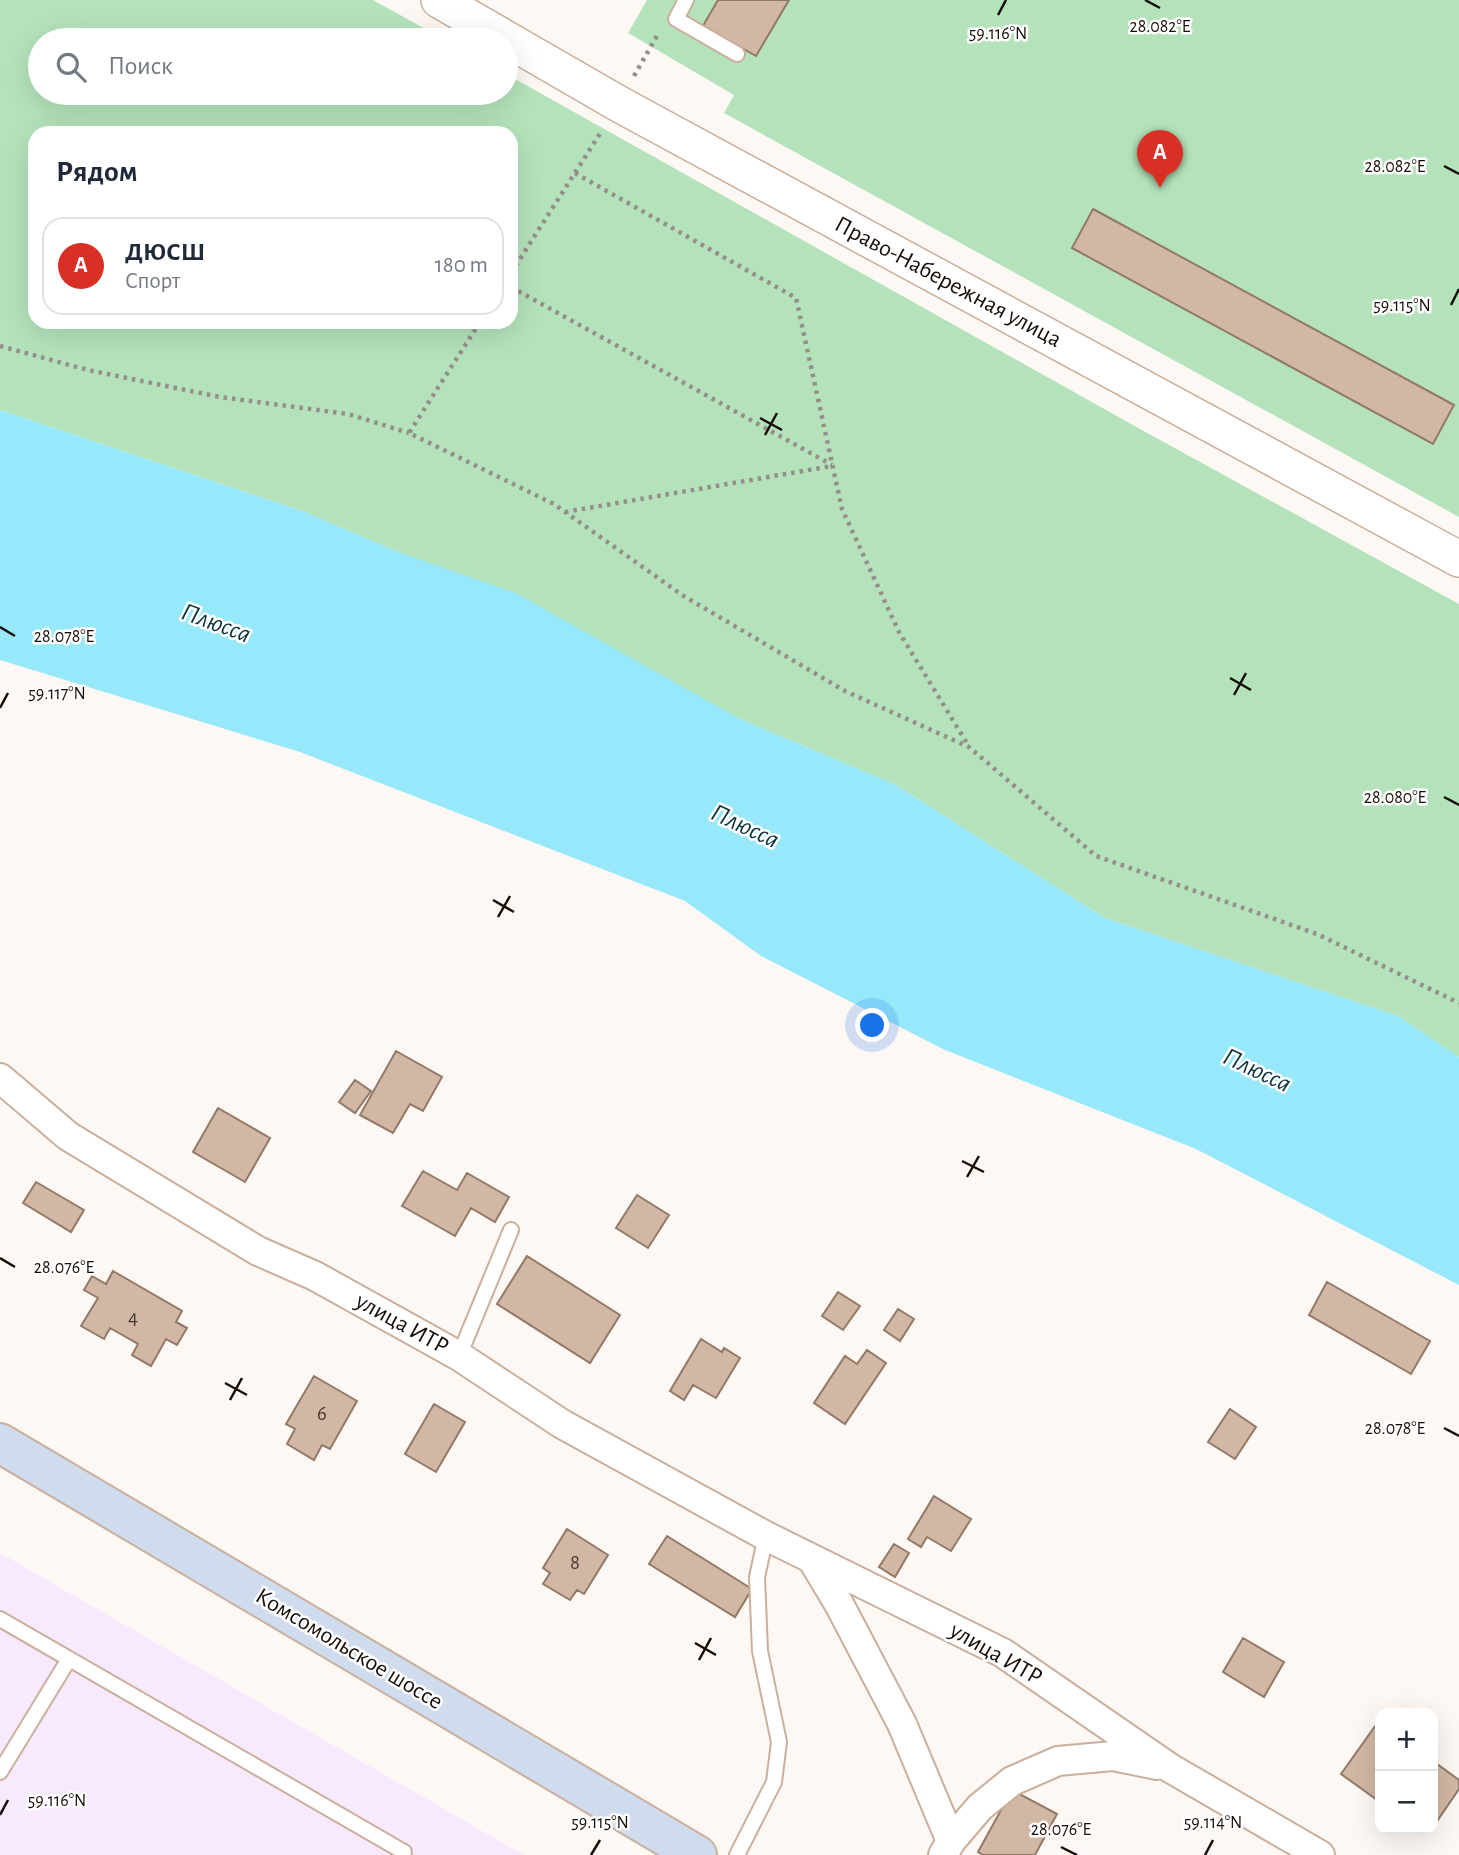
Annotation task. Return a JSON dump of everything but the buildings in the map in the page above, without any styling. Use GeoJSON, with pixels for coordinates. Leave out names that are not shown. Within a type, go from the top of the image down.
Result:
{"type":"FeatureCollection","features":[{"type":"Feature","properties":{"kind":"main road","name":"Комсомольское шоссе"},"geometry":{"type":"LineString","coordinates":[[0,1443],[697,1855]]}},
{"type":"Feature","properties":{"kind":"street","name":"Право-Набережная улица"},"geometry":{"type":"LineString","coordinates":[[439,0],[487,28]]}},
{"type":"Feature","properties":{"kind":"street","name":"Право-Набережная улица"},"geometry":{"type":"LineString","coordinates":[[518,46],[619,104],[1459,559]]}},
{"type":"Feature","properties":{"kind":"street","name":"улица ИТР"},"geometry":{"type":"LineString","coordinates":[[0,1078],[68,1136],[258,1251],[315,1276],[459,1356],[562,1424],[766,1536],[1003,1653],[1170,1768],[1320,1855]]}},
{"type":"Feature","properties":{"kind":"street","name":"улица ИТР"},"geometry":{"type":"LineString","coordinates":[[811,1558],[839,1604],[902,1724],[946,1849]]}},
{"type":"Feature","properties":{"kind":"street","name":"улица ИТР"},"geometry":{"type":"LineString","coordinates":[[946,1849],[980,1807],[1012,1781],[1058,1761],[1113,1756],[1170,1768]]}},
{"type":"Feature","properties":{"kind":"lane"},"geometry":{"type":"LineString","coordinates":[[687,0],[676,19],[737,54]]}},
{"type":"Feature","properties":{"kind":"lane"},"geometry":{"type":"LineString","coordinates":[[459,1356],[511,1230]]}},
{"type":"Feature","properties":{"kind":"lane"},"geometry":{"type":"LineString","coordinates":[[737,1855],[774,1782],[779,1742],[760,1651],[757,1577],[766,1536]]}},
{"type":"Feature","properties":{"kind":"lane"},"geometry":{"type":"LineString","coordinates":[[0,1619],[404,1852]]}},
{"type":"Feature","properties":{"kind":"lane"},"geometry":{"type":"LineString","coordinates":[[0,1772],[69,1659]]}},
{"type":"Feature","properties":{"kind":"path"},"geometry":{"type":"LineString","coordinates":[[518,262],[619,104],[662,27]]}},
{"type":"Feature","properties":{"kind":"path"},"geometry":{"type":"LineString","coordinates":[[575,173],[796,298],[842,509],[899,632],[969,747]]}},
{"type":"Feature","properties":{"kind":"path"},"geometry":{"type":"LineString","coordinates":[[518,291],[832,466]]}},
{"type":"Feature","properties":{"kind":"path"},"geometry":{"type":"LineString","coordinates":[[409,433],[476,329]]}},
{"type":"Feature","properties":{"kind":"path"},"geometry":{"type":"LineString","coordinates":[[0,346],[88,370],[220,397],[348,414],[409,433],[554,504],[682,595],[845,691],[969,747],[1096,856],[1317,934],[1459,1003]]}},
{"type":"Feature","properties":{"kind":"path"},"geometry":{"type":"LineString","coordinates":[[565,512],[832,466]]}},
{"type":"Feature","properties":{"kind":"shaded area"},"geometry":{"type":"Polygon","coordinates":[[[0,1553],[524,1855],[0,1855],[0,1553]]]}},
{"type":"Feature","properties":{"kind":"green space"},"geometry":{"type":"Polygon","coordinates":[[[0,0],[373,0],[423,28],[28,28],[28,105],[518,105],[518,81],[1459,604],[1459,1057],[1398,1016],[1105,918],[896,785],[738,718],[398,552],[305,512],[0,410],[0,0]]]}},
{"type":"Feature","properties":{"kind":"green space"},"geometry":{"type":"Polygon","coordinates":[[[647,0],[1459,0],[1459,517],[724,113],[734,95],[628,33],[647,0]]]}},
{"type":"Feature","properties":{"kind":"water","name":"Плюсса"},"geometry":{"type":"Polygon","coordinates":[[[0,410],[305,512],[398,552],[516,593],[738,718],[896,785],[1105,918],[1398,1016],[1459,1057],[1459,1285],[1196,1149],[945,1050],[761,956],[685,901],[300,752],[0,660],[0,410]]]}},
{"type":"Feature","properties":{"kind":"place","name":"ДЮСШ"},"geometry":{"type":"Point","coordinates":[1160,188]}}]}
